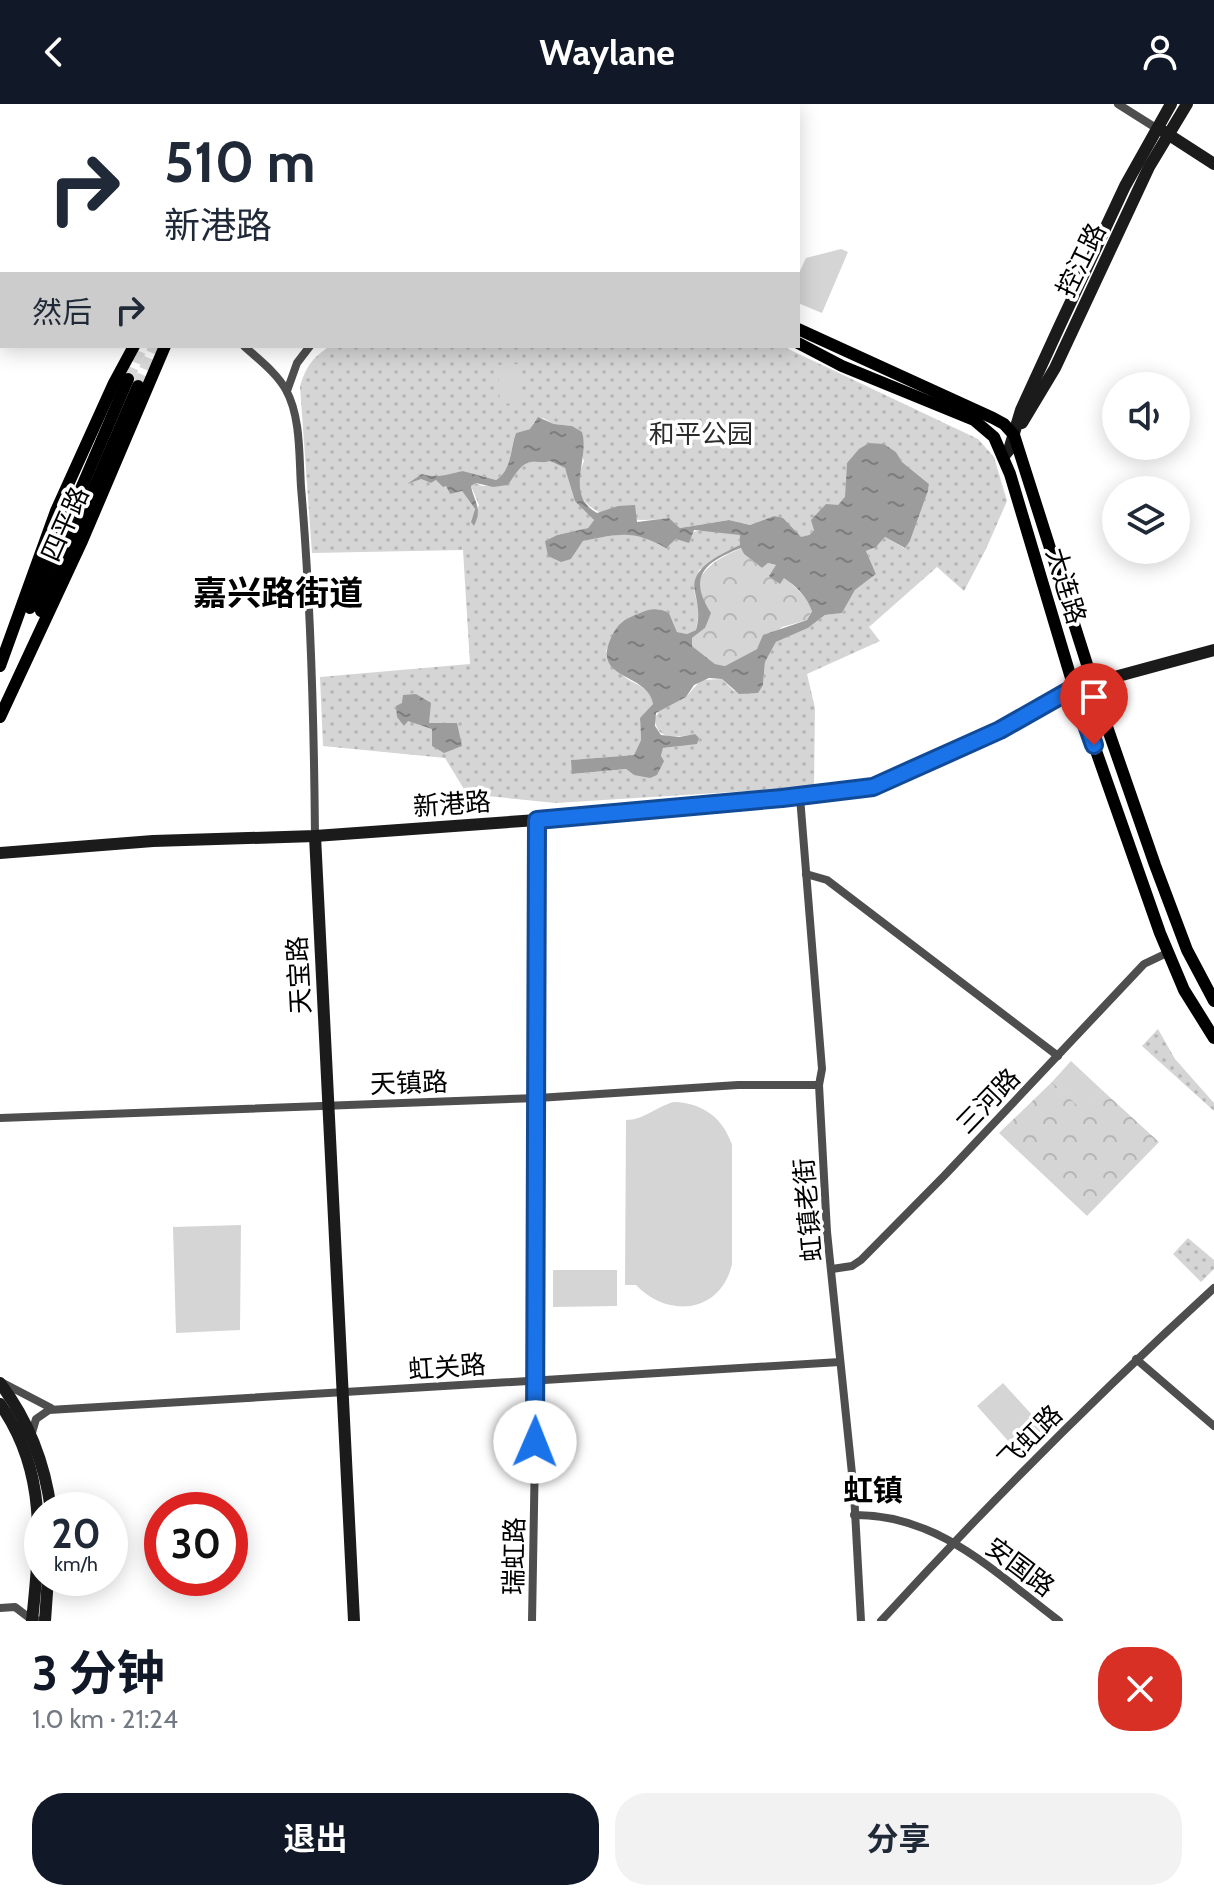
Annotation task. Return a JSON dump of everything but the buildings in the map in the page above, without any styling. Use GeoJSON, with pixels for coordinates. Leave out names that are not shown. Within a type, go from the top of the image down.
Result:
{"type":"FeatureCollection","features":[{"type":"Feature","properties":{"kind":"main road"},"geometry":{"type":"LineString","coordinates":[[800,330],[993,418],[1014,435]]}},
{"type":"Feature","properties":{"kind":"main road","name":"大连路"},"geometry":{"type":"LineString","coordinates":[[800,344],[842,366],[974,420],[994,437],[1004,456],[1074,688],[1167,953],[1184,990],[1214,1038]]}},
{"type":"Feature","properties":{"kind":"main road","name":"四平路"},"geometry":{"type":"LineString","coordinates":[[0,666],[56,511],[133,348]]}},
{"type":"Feature","properties":{"kind":"main road","name":"四平路"},"geometry":{"type":"LineString","coordinates":[[0,717],[82,541],[164,348]]}},
{"type":"Feature","properties":{"kind":"main road"},"geometry":{"type":"LineString","coordinates":[[9,645],[40,588],[133,382],[35,624],[31,649]]}},
{"type":"Feature","properties":{"kind":"main road","name":"大连路"},"geometry":{"type":"LineString","coordinates":[[1014,435],[1093,684],[1176,922],[1214,1001]]}},
{"type":"Feature","properties":{"kind":"street"},"geometry":{"type":"LineString","coordinates":[[1118,104],[1214,164]]}},
{"type":"Feature","properties":{"kind":"street","name":"控江路"},"geometry":{"type":"LineString","coordinates":[[1004,456],[1009,450],[1021,410],[1125,186],[1171,104]]}},
{"type":"Feature","properties":{"kind":"street","name":"控江路"},"geometry":{"type":"LineString","coordinates":[[1014,435],[1055,368],[1149,167],[1187,104]]}},
{"type":"Feature","properties":{"kind":"street","name":"天宝路"},"geometry":{"type":"LineString","coordinates":[[246,348],[287,391],[296,423],[306,540],[314,711],[315,836],[354,1621]]}},
{"type":"Feature","properties":{"kind":"street"},"geometry":{"type":"LineString","coordinates":[[287,391],[297,363],[308,348]]}},
{"type":"Feature","properties":{"kind":"street","name":"新港路"},"geometry":{"type":"LineString","coordinates":[[0,853],[153,841],[315,836],[537,820],[800,797],[873,787],[1000,730],[1074,688],[1214,650]]}},
{"type":"Feature","properties":{"kind":"street","name":"虹镇老街"},"geometry":{"type":"LineString","coordinates":[[800,797],[822,1069],[819,1085],[827,1232],[861,1621]]}},
{"type":"Feature","properties":{"kind":"street","name":"瑞虹路"},"geometry":{"type":"LineString","coordinates":[[532,1621],[538,1098],[537,820]]}},
{"type":"Feature","properties":{"kind":"street"},"geometry":{"type":"LineString","coordinates":[[806,874],[827,880],[1058,1056]]}},
{"type":"Feature","properties":{"kind":"street","name":"三河路"},"geometry":{"type":"LineString","coordinates":[[832,1269],[856,1264],[1144,964],[1167,953]]}},
{"type":"Feature","properties":{"kind":"street","name":"天镇路"},"geometry":{"type":"LineString","coordinates":[[0,1118],[538,1098],[738,1085],[819,1085]]}},
{"type":"Feature","properties":{"kind":"street","name":"飞虹路"},"geometry":{"type":"LineString","coordinates":[[881,1621],[1136,1359],[1214,1288]]}},
{"type":"Feature","properties":{"kind":"street"},"geometry":{"type":"LineString","coordinates":[[1136,1359],[1214,1426]]}},
{"type":"Feature","properties":{"kind":"street","name":"虹关路"},"geometry":{"type":"LineString","coordinates":[[55,1410],[840,1362]]}},
{"type":"Feature","properties":{"kind":"street"},"geometry":{"type":"LineString","coordinates":[[0,1382],[55,1410]]}},
{"type":"Feature","properties":{"kind":"street"},"geometry":{"type":"LineString","coordinates":[[0,1382],[20,1412],[31,1436],[47,1492]]}},
{"type":"Feature","properties":{"kind":"street"},"geometry":{"type":"LineString","coordinates":[[0,1404],[21,1443],[38,1504],[40,1621]]}},
{"type":"Feature","properties":{"kind":"street"},"geometry":{"type":"LineString","coordinates":[[31,1436],[36,1419],[45,1411],[55,1410]]}},
{"type":"Feature","properties":{"kind":"street","name":"安国路"},"geometry":{"type":"LineString","coordinates":[[854,1515],[876,1514],[908,1521],[955,1543],[1059,1621]]}},
{"type":"Feature","properties":{"kind":"street"},"geometry":{"type":"LineString","coordinates":[[40,1621],[45,1596]]}},
{"type":"Feature","properties":{"kind":"street"},"geometry":{"type":"LineString","coordinates":[[0,1608],[15,1607],[40,1621]]}},
{"type":"Feature","properties":{"kind":"green space"},"geometry":{"type":"Polygon","coordinates":[[[841,249],[848,252],[822,313],[800,304],[800,271],[806,258],[841,249]]]}},
{"type":"Feature","properties":{"kind":"green space","name":"和平公园"},"geometry":{"type":"Polygon","coordinates":[[[328,348],[786,348],[978,439],[994,457],[1007,501],[964,591],[937,567],[869,627],[880,641],[807,674],[815,708],[814,787],[556,803],[467,794],[445,758],[323,746],[320,677],[470,664],[463,550],[312,553],[300,387],[314,359],[328,348]],[[543,418],[535,421],[530,429],[516,433],[508,465],[496,480],[463,471],[449,477],[421,479],[431,483],[436,480],[446,486],[450,494],[462,491],[475,509],[471,522],[479,505],[471,486],[476,483],[482,486],[508,485],[519,469],[531,462],[550,461],[565,468],[573,495],[594,520],[588,528],[545,541],[571,559],[583,541],[607,536],[635,535],[666,547],[693,532],[740,534],[740,545],[699,570],[694,590],[699,610],[696,630],[687,634],[677,632],[669,613],[658,609],[617,627],[606,651],[623,676],[646,690],[653,704],[640,721],[641,740],[634,755],[572,760],[573,774],[626,769],[634,775],[661,756],[663,748],[679,746],[695,734],[675,737],[663,734],[656,726],[655,718],[659,711],[686,697],[701,680],[722,679],[734,691],[763,685],[765,662],[776,642],[808,628],[825,615],[842,613],[855,590],[876,574],[866,551],[876,547],[885,537],[904,548],[910,541],[928,491],[929,484],[884,444],[847,463],[846,497],[809,535],[801,538],[774,516],[750,525],[729,520],[680,528],[669,518],[619,518],[602,514],[589,506],[581,495],[579,480],[584,461],[572,426],[554,424],[543,418]]]}},
{"type":"Feature","properties":{"kind":"green space"},"geometry":{"type":"Polygon","coordinates":[[[520,364],[522,403],[500,404],[498,365],[520,364]]]}},
{"type":"Feature","properties":{"kind":"green space"},"geometry":{"type":"Polygon","coordinates":[[[742,548],[744,554],[762,568],[768,563],[776,565],[805,597],[812,610],[807,620],[782,627],[757,649],[725,666],[715,664],[692,646],[692,638],[705,628],[699,580],[712,564],[742,548]]]}},
{"type":"Feature","properties":{"kind":"green space"},"geometry":{"type":"Polygon","coordinates":[[[1158,1029],[1175,1059],[1214,1103],[1214,1111],[1142,1046],[1158,1029]]]}},
{"type":"Feature","properties":{"kind":"green space"},"geometry":{"type":"Polygon","coordinates":[[[1071,1061],[1102,1090],[1083,1111],[1052,1082],[1071,1061]]]}},
{"type":"Feature","properties":{"kind":"green space"},"geometry":{"type":"Polygon","coordinates":[[[1052,1082],[1083,1110],[1102,1090],[1159,1142],[1087,1216],[999,1133],[1052,1082]]]}},
{"type":"Feature","properties":{"kind":"green space"},"geometry":{"type":"Polygon","coordinates":[[[674,1102],[694,1105],[710,1114],[723,1127],[732,1145],[732,1264],[717,1293],[692,1306],[663,1303],[636,1285],[625,1285],[626,1120],[639,1118],[674,1102]]]}},
{"type":"Feature","properties":{"kind":"green space"},"geometry":{"type":"Polygon","coordinates":[[[241,1225],[240,1330],[176,1333],[173,1227],[241,1225]]]}},
{"type":"Feature","properties":{"kind":"green space"},"geometry":{"type":"Polygon","coordinates":[[[1188,1238],[1214,1260],[1214,1269],[1201,1282],[1173,1254],[1188,1238]]]}},
{"type":"Feature","properties":{"kind":"green space"},"geometry":{"type":"Polygon","coordinates":[[[553,1270],[617,1270],[617,1306],[553,1307],[553,1270]]]}},
{"type":"Feature","properties":{"kind":"green space"},"geometry":{"type":"Polygon","coordinates":[[[1003,1383],[1044,1428],[1018,1452],[977,1406],[1003,1383]]]}},
{"type":"Feature","properties":{"kind":"water"},"geometry":{"type":"Polygon","coordinates":[[[538,417],[554,424],[572,426],[582,432],[582,497],[597,513],[618,506],[635,505],[637,522],[669,518],[680,528],[729,520],[750,525],[774,516],[783,518],[801,537],[809,535],[814,530],[811,520],[826,504],[838,505],[845,497],[847,463],[869,443],[884,444],[896,452],[902,462],[929,484],[928,491],[905,548],[885,537],[876,547],[866,551],[876,574],[855,590],[842,613],[825,615],[808,628],[776,642],[765,662],[763,685],[758,693],[739,694],[722,679],[709,678],[694,685],[686,697],[656,713],[655,726],[661,735],[679,737],[695,734],[699,738],[697,744],[663,748],[661,756],[664,761],[657,775],[650,778],[634,775],[626,769],[572,774],[571,760],[634,755],[641,740],[640,718],[653,704],[642,686],[608,662],[607,652],[616,629],[629,618],[657,609],[669,613],[677,632],[687,634],[696,630],[698,611],[694,583],[697,575],[708,562],[740,545],[740,535],[694,530],[689,543],[676,539],[666,548],[635,536],[607,536],[583,541],[571,559],[561,562],[548,556],[545,541],[588,528],[594,520],[575,501],[565,468],[550,461],[531,462],[519,469],[508,485],[493,487],[476,483],[471,486],[478,510],[474,526],[471,522],[475,509],[462,491],[450,494],[446,486],[443,487],[436,480],[431,483],[421,479],[407,484],[422,474],[438,476],[463,471],[496,480],[508,465],[516,433],[530,429],[538,417]],[[741,548],[718,559],[709,565],[700,580],[700,589],[711,613],[705,628],[692,638],[692,646],[715,664],[725,666],[757,649],[763,635],[807,620],[812,611],[793,585],[784,578],[780,584],[769,576],[776,565],[768,563],[762,568],[741,548]]]}},
{"type":"Feature","properties":{"kind":"water"},"geometry":{"type":"Polygon","coordinates":[[[416,694],[431,703],[429,723],[457,723],[462,746],[444,753],[432,746],[432,729],[408,721],[404,726],[397,717],[396,706],[402,703],[403,695],[416,694]]]}},
{"type":"Feature","properties":{"kind":"tunnel"},"geometry":{"type":"LineString","coordinates":[[128,379],[141,348]]}},
{"type":"Feature","properties":{"kind":"tunnel"},"geometry":{"type":"LineString","coordinates":[[138,386],[154,348]]}},
{"type":"Feature","properties":{"kind":"district","name":"嘉兴路街道"},"geometry":{"type":"Point","coordinates":[278,593]}},
{"type":"Feature","properties":{"kind":"district","name":"虹镇"},"geometry":{"type":"Point","coordinates":[873,1490]}},
{"type":"Feature","properties":{"kind":"route"},"geometry":{"type":"LineString","coordinates":[[535,1442],[537,820],[841,793],[873,787],[1000,730],[1074,688],[1094,745]]}}]}
